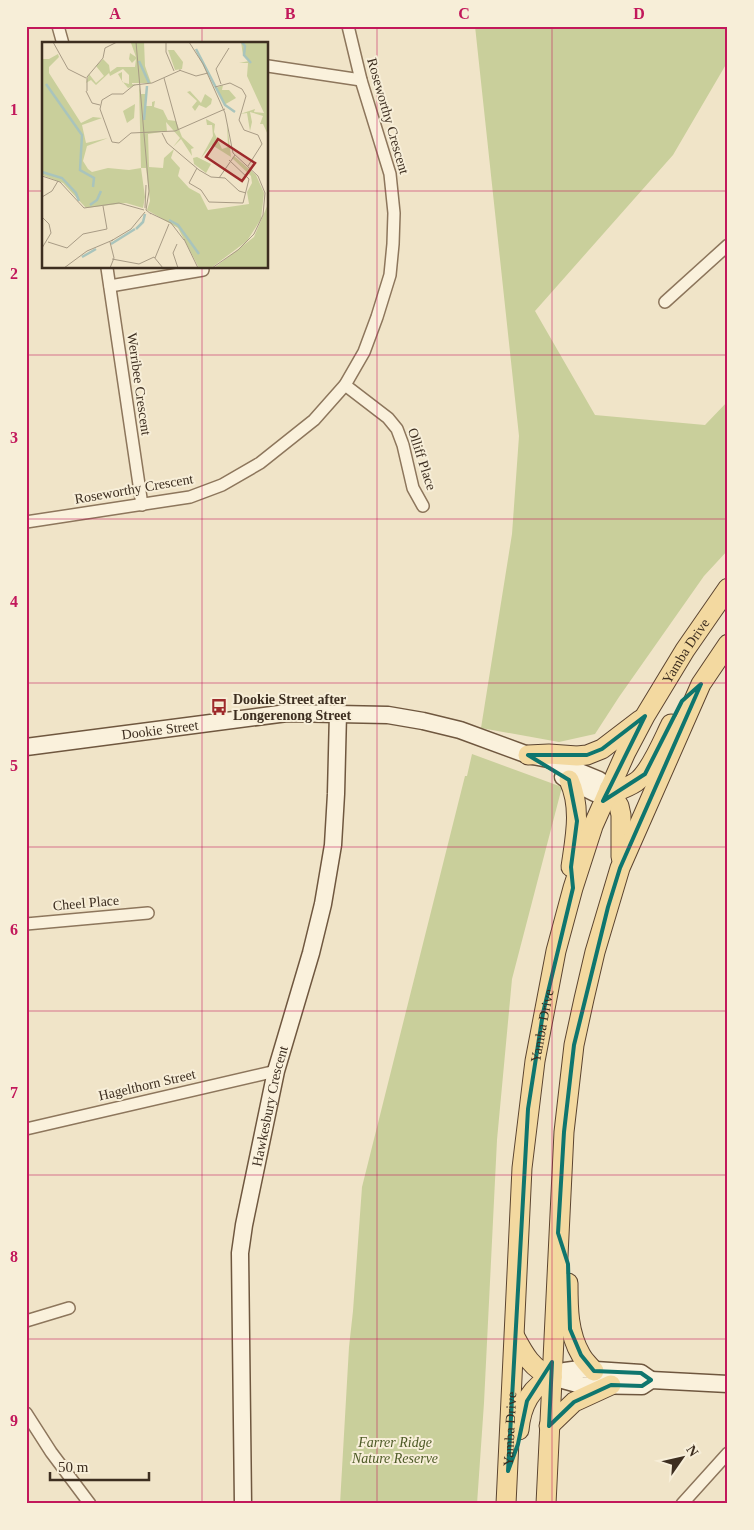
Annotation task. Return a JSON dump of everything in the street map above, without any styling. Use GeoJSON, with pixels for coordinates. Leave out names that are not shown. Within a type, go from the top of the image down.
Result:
{"type":"FeatureCollection","features":[{"type":"Feature","properties":{"kind":"main road","name":"Yamba Drive"},"geometry":{"type":"LineString","coordinates":[[506,1504],[522,1168],[531,1090],[545,1004],[556,952],[573,888],[593,826],[609,792],[645,716],[688,645],[728,588]]}},
{"type":"Feature","properties":{"kind":"main road"},"geometry":{"type":"LineString","coordinates":[[546,1504],[564,1132],[574,1044],[595,952],[620,868],[701,684],[719,656]]}},
{"type":"Feature","properties":{"kind":"main road"},"geometry":{"type":"LineString","coordinates":[[620,868],[622,842],[621,815],[618,806],[609,792],[638,782],[645,774],[682,701],[701,684]]}},
{"type":"Feature","properties":{"kind":"main road"},"geometry":{"type":"LineString","coordinates":[[528,755],[587,755],[602,750],[645,716]]}},
{"type":"Feature","properties":{"kind":"main road"},"geometry":{"type":"LineString","coordinates":[[569,780],[577,806],[571,867],[573,888]]}},
{"type":"Feature","properties":{"kind":"main road"},"geometry":{"type":"LineString","coordinates":[[558,1233],[568,1264],[570,1329],[581,1355],[594,1371]]}},
{"type":"Feature","properties":{"kind":"main road"},"geometry":{"type":"LineString","coordinates":[[514,1335],[530,1362],[544,1374],[552,1377]]}},
{"type":"Feature","properties":{"kind":"main road"},"geometry":{"type":"LineString","coordinates":[[508,1471],[518,1444],[520,1416],[526,1400],[536,1387],[552,1377]]}},
{"type":"Feature","properties":{"kind":"main road"},"geometry":{"type":"LineString","coordinates":[[549,1426],[574,1402],[611,1385]]}},
{"type":"Feature","properties":{"kind":"street"},"geometry":{"type":"LineString","coordinates":[[58,26],[62,42]]}},
{"type":"Feature","properties":{"kind":"street","name":"Roseworthy Crescent"},"geometry":{"type":"LineString","coordinates":[[26,522],[190,497],[222,484],[260,463],[314,420],[345,386],[364,352],[390,275],[394,213],[390,174],[361,80],[348,26]]}},
{"type":"Feature","properties":{"kind":"street"},"geometry":{"type":"LineString","coordinates":[[269,66],[361,80]]}},
{"type":"Feature","properties":{"kind":"street"},"geometry":{"type":"LineString","coordinates":[[665,302],[728,245]]}},
{"type":"Feature","properties":{"kind":"street","name":"Werribee Crescent"},"geometry":{"type":"LineString","coordinates":[[107,269],[142,505]]}},
{"type":"Feature","properties":{"kind":"street"},"geometry":{"type":"LineString","coordinates":[[110,286],[203,270]]}},
{"type":"Feature","properties":{"kind":"street","name":"Olliff Place"},"geometry":{"type":"LineString","coordinates":[[345,386],[388,418],[397,428],[404,445],[413,488],[423,506]]}},
{"type":"Feature","properties":{"kind":"street","name":"Dookie Street"},"geometry":{"type":"LineString","coordinates":[[26,747],[287,713],[388,715],[460,730],[528,755],[548,759],[599,780],[609,792]]}},
{"type":"Feature","properties":{"kind":"street","name":"Hawkesbury Crescent"},"geometry":{"type":"LineString","coordinates":[[243,1504],[240,1253],[244,1225],[276,1071],[311,953],[325,894],[333,845],[338,713]]}},
{"type":"Feature","properties":{"kind":"street","name":"Dookie Street"},"geometry":{"type":"LineString","coordinates":[[528,755],[544,768],[595,793],[609,792]]}},
{"type":"Feature","properties":{"kind":"street","name":"Cheel Place"},"geometry":{"type":"LineString","coordinates":[[26,924],[148,913]]}},
{"type":"Feature","properties":{"kind":"street","name":"Hagelthorn Street"},"geometry":{"type":"LineString","coordinates":[[26,1129],[276,1071]]}},
{"type":"Feature","properties":{"kind":"street"},"geometry":{"type":"LineString","coordinates":[[26,1321],[69,1308]]}},
{"type":"Feature","properties":{"kind":"street"},"geometry":{"type":"LineString","coordinates":[[552,1377],[565,1371],[580,1369],[641,1373],[651,1380],[728,1384]]}},
{"type":"Feature","properties":{"kind":"street"},"geometry":{"type":"LineString","coordinates":[[552,1377],[581,1385],[642,1386],[651,1380]]}},
{"type":"Feature","properties":{"kind":"street"},"geometry":{"type":"LineString","coordinates":[[26,1414],[51,1452],[90,1504]]}},
{"type":"Feature","properties":{"kind":"street"},"geometry":{"type":"LineString","coordinates":[[682,1504],[728,1453]]}},
{"type":"Feature","properties":{"kind":"highlighted area"},"geometry":{"type":"Polygon","coordinates":[[[701,684],[620,868],[608,907],[574,1045],[564,1132],[558,1233],[568,1264],[570,1329],[581,1355],[594,1371],[641,1373],[651,1380],[642,1386],[611,1385],[574,1402],[549,1426],[552,1362],[527,1401],[518,1444],[508,1471],[528,1109],[543,1013],[573,888],[571,867],[577,821],[569,780],[528,755],[587,755],[602,749],[645,716],[603,801],[645,774],[682,701],[701,684]]]}},
{"type":"Feature","properties":{"kind":"green space"},"geometry":{"type":"Polygon","coordinates":[[[475,26],[728,26],[728,61],[673,155],[535,311],[595,415],[705,425],[728,401],[728,550],[704,576],[595,734],[559,742],[481,728],[512,534],[519,436],[475,26]]]}},
{"type":"Feature","properties":{"kind":"green space","name":"Farrer Ridge Nature Reserve"},"geometry":{"type":"Polygon","coordinates":[[[472,754],[562,787],[512,979],[497,1140],[477,1504],[340,1504],[349,1347],[362,1187],[472,754]]]}},
{"type":"Feature","properties":{"kind":"place","name":"Dookie Street after Longerenong Street"},"geometry":{"type":"Point","coordinates":[219,707]}}]}
